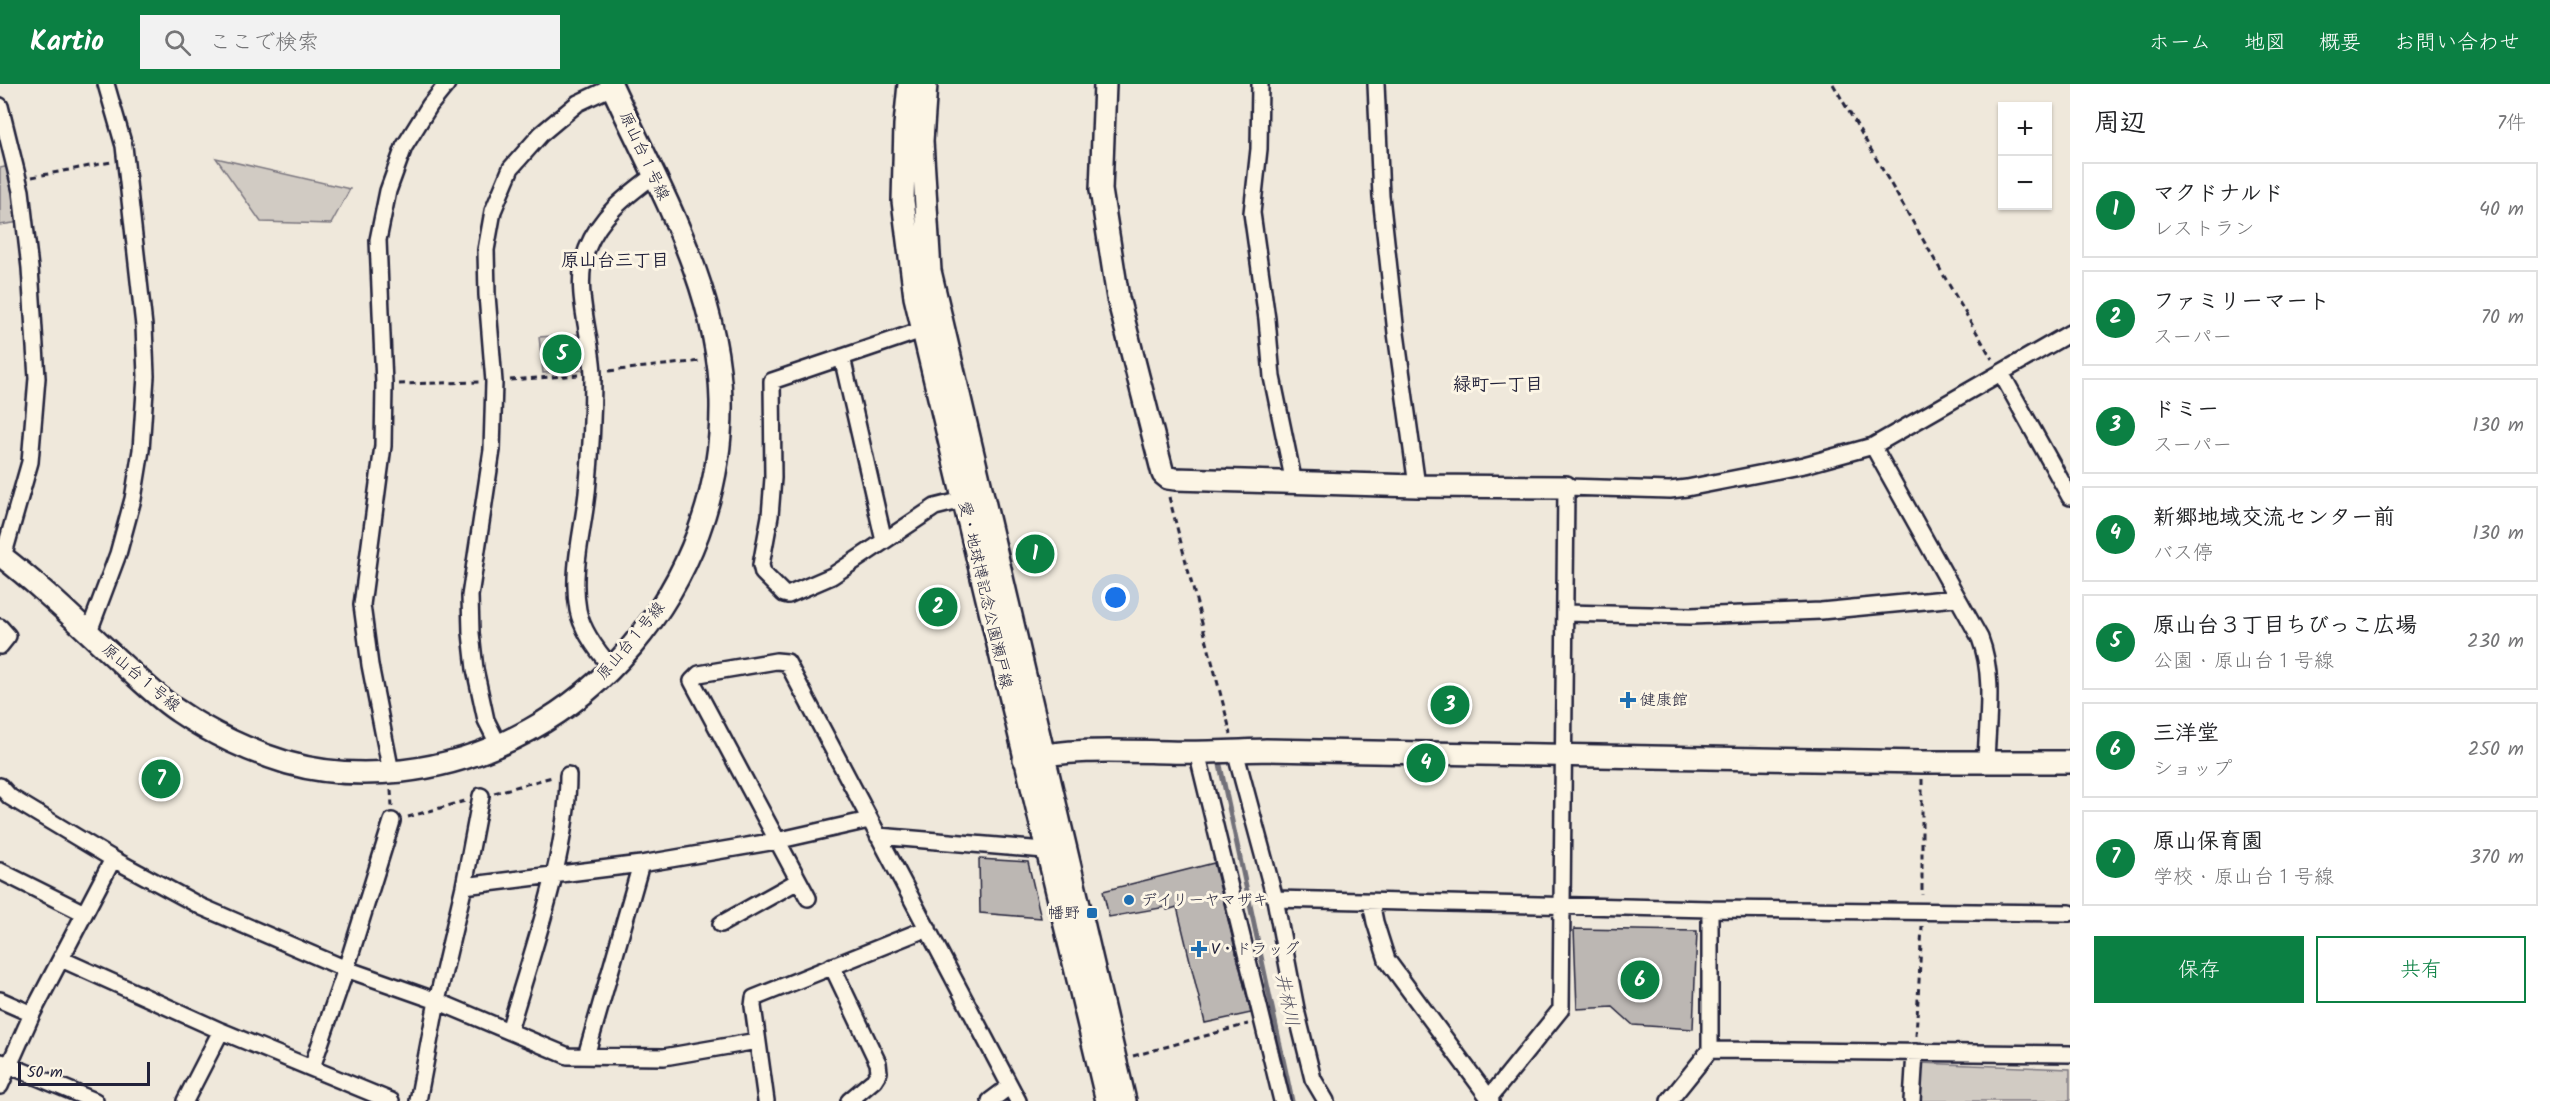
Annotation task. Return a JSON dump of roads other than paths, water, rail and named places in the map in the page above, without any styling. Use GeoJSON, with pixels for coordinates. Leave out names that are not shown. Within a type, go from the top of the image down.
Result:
{"type":"FeatureCollection","features":[{"type":"Feature","properties":{"kind":"street"},"geometry":{"type":"LineString","coordinates":[[88,634],[118,554],[133,499],[144,423],[146,376],[144,326],[126,159],[106,84]]}},
{"type":"Feature","properties":{"kind":"street"},"geometry":{"type":"LineString","coordinates":[[391,772],[370,665],[362,605],[383,446],[384,384],[378,240],[386,201],[404,147],[430,105],[447,84]]}},
{"type":"Feature","properties":{"kind":"street","name":"愛・地球博記念公園瀬戸線"},"geometry":{"type":"LineString","coordinates":[[909,84],[905,125],[903,201],[908,252],[932,327],[1034,757],[1056,851],[1107,1101]]}},
{"type":"Feature","properties":{"kind":"street","name":"愛・地球博記念公園瀬戸線"},"geometry":{"type":"LineString","coordinates":[[926,84],[922,141],[932,327],[963,500],[1034,757]]}},
{"type":"Feature","properties":{"kind":"street"},"geometry":{"type":"LineString","coordinates":[[1105,84],[1101,190],[1118,298],[1163,474],[1167,478],[1417,486],[1670,490],[1687,488],[1804,465],[1873,446],[2070,333]]}},
{"type":"Feature","properties":{"kind":"street"},"geometry":{"type":"LineString","coordinates":[[1260,84],[1259,149],[1252,213],[1267,318],[1272,377],[1294,483]]}},
{"type":"Feature","properties":{"kind":"street"},"geometry":{"type":"LineString","coordinates":[[1376,84],[1382,196],[1396,333],[1417,486]]}},
{"type":"Feature","properties":{"kind":"street"},"geometry":{"type":"LineString","coordinates":[[499,746],[486,720],[475,669],[470,596],[492,450],[494,382],[486,250],[493,211],[511,168],[541,134],[578,103],[612,86]]}},
{"type":"Feature","properties":{"kind":"street","name":"原山台１号線"},"geometry":{"type":"LineString","coordinates":[[1,556],[178,711],[218,734],[297,765],[328,772],[357,774],[433,767],[468,758],[499,746],[555,716],[612,668],[658,614],[687,563],[715,476],[721,401],[711,322],[701,286],[612,86]]}},
{"type":"Feature","properties":{"kind":"street"},"geometry":{"type":"LineString","coordinates":[[0,106],[19,180],[30,268],[38,378],[30,462],[1,556]]}},
{"type":"Feature","properties":{"kind":"street"},"geometry":{"type":"LineString","coordinates":[[612,668],[594,647],[578,611],[576,574],[587,491],[593,373],[582,279],[586,250],[598,226],[617,203],[653,176]]}},
{"type":"Feature","properties":{"kind":"street"},"geometry":{"type":"LineString","coordinates":[[932,327],[772,381],[773,478],[770,516],[761,565],[763,573],[784,594],[789,595],[832,576],[935,507],[963,500]]}},
{"type":"Feature","properties":{"kind":"street"},"geometry":{"type":"LineString","coordinates":[[843,357],[884,541]]}},
{"type":"Feature","properties":{"kind":"street"},"geometry":{"type":"LineString","coordinates":[[2001,373],[2070,496]]}},
{"type":"Feature","properties":{"kind":"street"},"geometry":{"type":"LineString","coordinates":[[1873,446],[1980,638],[1987,657],[1989,673],[1986,763]]}},
{"type":"Feature","properties":{"kind":"street"},"geometry":{"type":"LineString","coordinates":[[1371,902],[1387,960],[1490,1100],[1561,1009],[1566,487]]}},
{"type":"Feature","properties":{"kind":"street"},"geometry":{"type":"LineString","coordinates":[[1565,613],[1691,616],[1798,612],[1956,598]]}},
{"type":"Feature","properties":{"kind":"street"},"geometry":{"type":"LineString","coordinates":[[0,627],[8,636],[0,646]]}},
{"type":"Feature","properties":{"kind":"street"},"geometry":{"type":"LineString","coordinates":[[808,898],[692,681],[699,674],[776,661],[787,662],[1018,1101]]}},
{"type":"Feature","properties":{"kind":"street"},"geometry":{"type":"LineString","coordinates":[[1034,757],[1094,751],[1197,753],[1266,750],[1986,763],[2070,762]]}},
{"type":"Feature","properties":{"kind":"street"},"geometry":{"type":"LineString","coordinates":[[1235,751],[1275,899],[1297,1014],[1313,1079],[1326,1101]]}},
{"type":"Feature","properties":{"kind":"street"},"geometry":{"type":"LineString","coordinates":[[1197,753],[1282,1101]]}},
{"type":"Feature","properties":{"kind":"street"},"geometry":{"type":"LineString","coordinates":[[509,1031],[554,875],[568,797],[568,776]]}},
{"type":"Feature","properties":{"kind":"street"},"geometry":{"type":"LineString","coordinates":[[0,786],[10,797],[113,859],[202,907],[346,969],[437,1001],[568,1056],[664,1057],[757,1041]]}},
{"type":"Feature","properties":{"kind":"street"},"geometry":{"type":"LineString","coordinates":[[418,1101],[481,796]]}},
{"type":"Feature","properties":{"kind":"street"},"geometry":{"type":"LineString","coordinates":[[464,886],[641,864],[776,841],[869,820]]}},
{"type":"Feature","properties":{"kind":"street"},"geometry":{"type":"LineString","coordinates":[[312,1067],[346,969],[392,821]]}},
{"type":"Feature","properties":{"kind":"street"},"geometry":{"type":"LineString","coordinates":[[878,836],[1056,851]]}},
{"type":"Feature","properties":{"kind":"street","name":"愛・地球博記念公園瀬戸線"},"geometry":{"type":"LineString","coordinates":[[1056,851],[1125,1101]]}},
{"type":"Feature","properties":{"kind":"street"},"geometry":{"type":"LineString","coordinates":[[0,1086],[4,1064],[113,859]]}},
{"type":"Feature","properties":{"kind":"street"},"geometry":{"type":"LineString","coordinates":[[586,1056],[641,864]]}},
{"type":"Feature","properties":{"kind":"street"},"geometry":{"type":"LineString","coordinates":[[0,871],[84,912]]}},
{"type":"Feature","properties":{"kind":"street"},"geometry":{"type":"LineString","coordinates":[[721,924],[798,881]]}},
{"type":"Feature","properties":{"kind":"street"},"geometry":{"type":"LineString","coordinates":[[1275,899],[1561,908],[2070,913]]}},
{"type":"Feature","properties":{"kind":"street"},"geometry":{"type":"LineString","coordinates":[[1669,1101],[1710,1050],[1710,909]]}},
{"type":"Feature","properties":{"kind":"street"},"geometry":{"type":"LineString","coordinates":[[766,1101],[757,1041],[754,998],[928,928]]}},
{"type":"Feature","properties":{"kind":"street"},"geometry":{"type":"LineString","coordinates":[[61,959],[221,1031],[391,1101]]}},
{"type":"Feature","properties":{"kind":"street"},"geometry":{"type":"LineString","coordinates":[[832,966],[878,1064],[879,1072],[874,1080],[849,1101]]}},
{"type":"Feature","properties":{"kind":"street"},"geometry":{"type":"LineString","coordinates":[[0,1000],[32,1014]]}},
{"type":"Feature","properties":{"kind":"street"},"geometry":{"type":"LineString","coordinates":[[185,1101],[221,1031]]}},
{"type":"Feature","properties":{"kind":"street"},"geometry":{"type":"LineString","coordinates":[[1710,1050],[2070,1054]]}},
{"type":"Feature","properties":{"kind":"street"},"geometry":{"type":"LineString","coordinates":[[1912,1101],[1915,1052]]}},
{"type":"Feature","properties":{"kind":"street"},"geometry":{"type":"LineString","coordinates":[[4,1064],[95,1101]]}},
{"type":"Feature","properties":{"kind":"street"},"geometry":{"type":"LineString","coordinates":[[990,1101],[1010,1086]]}},
{"type":"Feature","properties":{"kind":"waterway","name":"井林川"},"geometry":{"type":"LineString","coordinates":[[1220,765],[1292,1101]]}},
{"type":"Feature","properties":{"kind":"place","name":"原山台３丁目ちびっこ広場"},"geometry":{"type":"Point","coordinates":[562,354]}},
{"type":"Feature","properties":{"kind":"place","name":"マクドナルド"},"geometry":{"type":"Point","coordinates":[1035,554]}},
{"type":"Feature","properties":{"kind":"place","name":"ファミリーマート"},"geometry":{"type":"Point","coordinates":[938,607]}},
{"type":"Feature","properties":{"kind":"place","name":"健康館"},"geometry":{"type":"Point","coordinates":[1628,700]}},
{"type":"Feature","properties":{"kind":"place","name":"ドミー"},"geometry":{"type":"Point","coordinates":[1450,705]}},
{"type":"Feature","properties":{"kind":"place","name":"新郷地域交流センター前"},"geometry":{"type":"Point","coordinates":[1426,763]}},
{"type":"Feature","properties":{"kind":"place","name":"原山保育園"},"geometry":{"type":"Point","coordinates":[161,779]}},
{"type":"Feature","properties":{"kind":"place","name":"デイリーヤマザキ"},"geometry":{"type":"Point","coordinates":[1129,900]}},
{"type":"Feature","properties":{"kind":"place","name":"幡野"},"geometry":{"type":"Point","coordinates":[1092,913]}},
{"type":"Feature","properties":{"kind":"place","name":"V・ドラッグ"},"geometry":{"type":"Point","coordinates":[1199,949]}},
{"type":"Feature","properties":{"kind":"place","name":"三洋堂"},"geometry":{"type":"Point","coordinates":[1640,980]}},
{"type":"Feature","properties":{"kind":"district","name":"原山台三丁目"},"geometry":{"type":"Point","coordinates":[615,261]}},
{"type":"Feature","properties":{"kind":"district","name":"緑町一丁目"},"geometry":{"type":"Point","coordinates":[1498,385]}}]}
